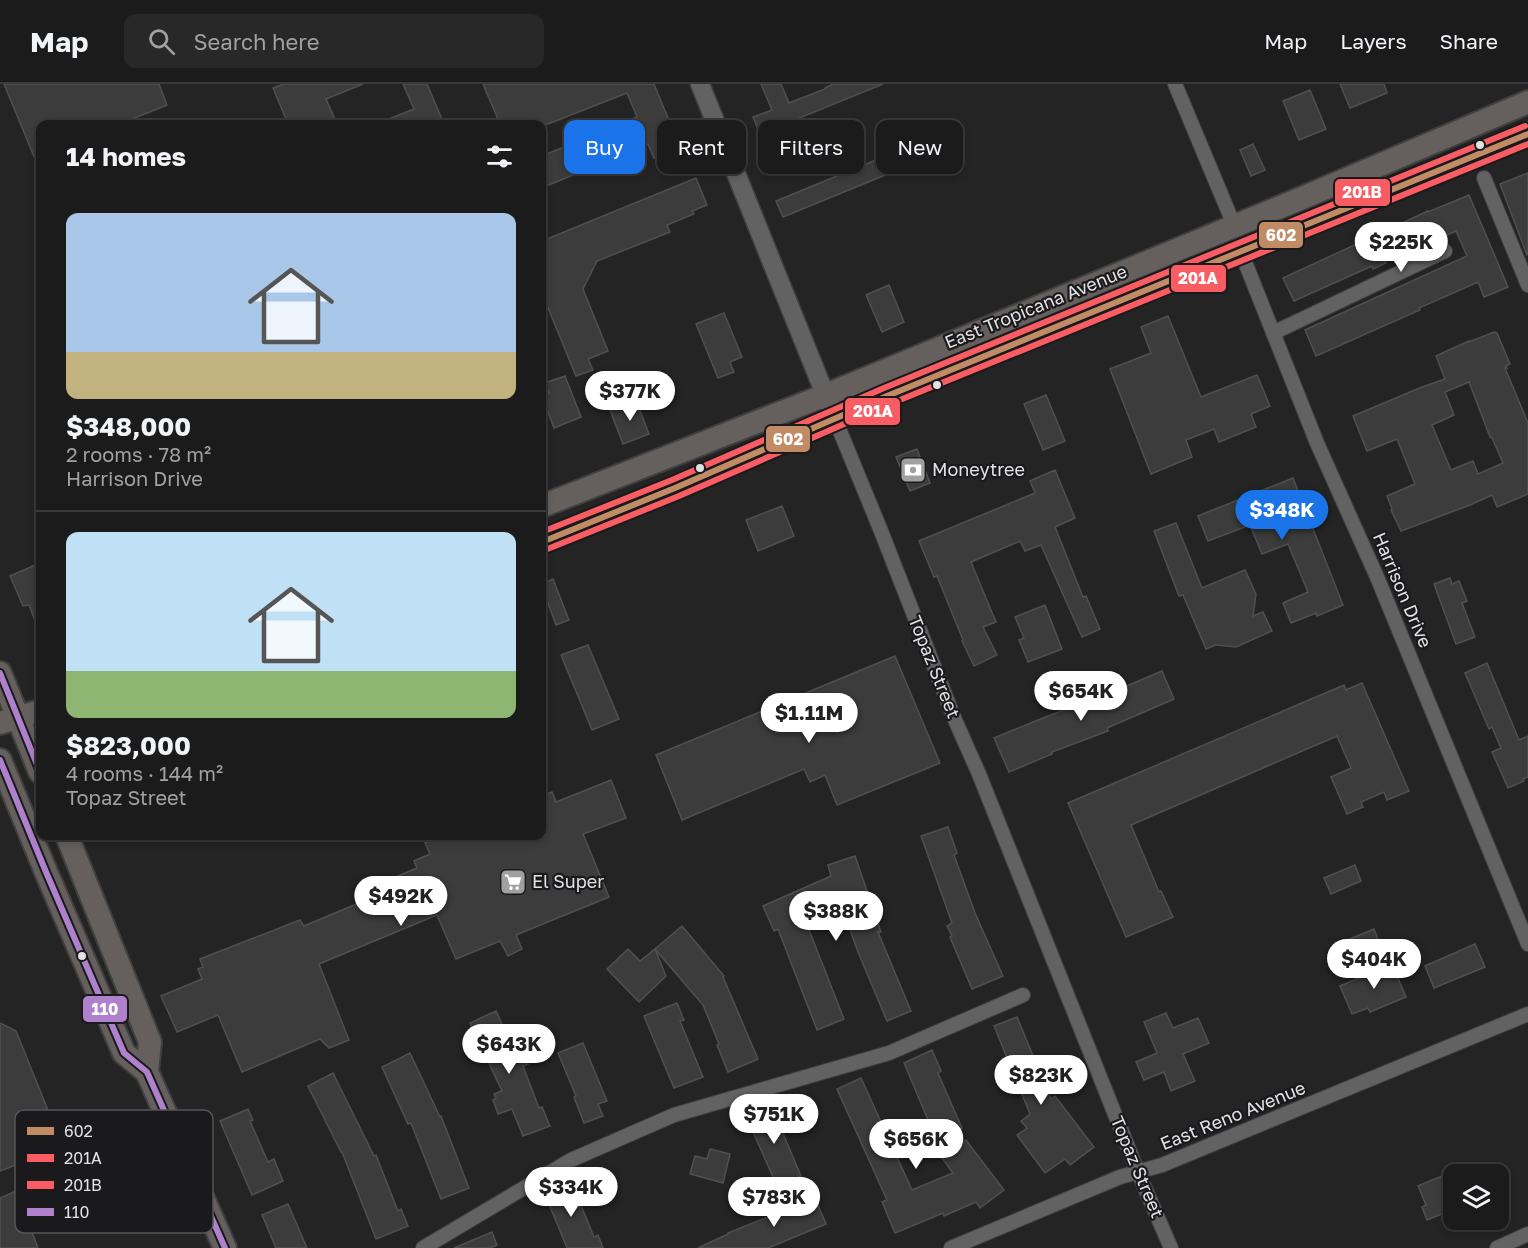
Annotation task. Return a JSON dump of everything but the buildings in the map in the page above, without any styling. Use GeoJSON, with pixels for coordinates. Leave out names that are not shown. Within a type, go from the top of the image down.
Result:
{"type":"FeatureCollection","features":[{"type":"Feature","properties":{"kind":"main road","name":"East Tropicana Avenue"},"geometry":{"type":"LineString","coordinates":[[546,504],[826,395],[1528,102]]}},
{"type":"Feature","properties":{"kind":"main road","name":"East Tropicana Avenue"},"geometry":{"type":"LineString","coordinates":[[546,540],[675,488],[887,396],[1528,134]]}},
{"type":"Feature","properties":{"kind":"main road"},"geometry":{"type":"LineString","coordinates":[[1241,252],[1251,236],[1311,209],[1359,173]]}},
{"type":"Feature","properties":{"kind":"main road"},"geometry":{"type":"LineString","coordinates":[[1167,281],[1185,263],[1231,241],[1235,235],[1234,225]]}},
{"type":"Feature","properties":{"kind":"main road"},"geometry":{"type":"LineString","coordinates":[[0,673],[9,720],[36,748],[0,759],[124,1053],[147,1072],[164,1110]]}},
{"type":"Feature","properties":{"kind":"main road"},"geometry":{"type":"LineString","coordinates":[[9,720],[36,712]]}},
{"type":"Feature","properties":{"kind":"main road"},"geometry":{"type":"LineString","coordinates":[[69,840],[150,1042],[147,1072]]}},
{"type":"Feature","properties":{"kind":"main road"},"geometry":{"type":"LineString","coordinates":[[213,1221],[225,1248]]}},
{"type":"Feature","properties":{"kind":"street","name":"Topaz Street"},"geometry":{"type":"LineString","coordinates":[[700,84],[955,720],[1171,1248]]}},
{"type":"Feature","properties":{"kind":"street"},"geometry":{"type":"LineString","coordinates":[[1175,84],[1234,225]]}},
{"type":"Feature","properties":{"kind":"street"},"geometry":{"type":"LineString","coordinates":[[1484,178],[1528,285]]}},
{"type":"Feature","properties":{"kind":"street"},"geometry":{"type":"LineString","coordinates":[[1273,333],[1445,251]]}},
{"type":"Feature","properties":{"kind":"street","name":"Harrison Drive"},"geometry":{"type":"LineString","coordinates":[[1241,252],[1317,443],[1377,577],[1528,944]]}},
{"type":"Feature","properties":{"kind":"street"},"geometry":{"type":"LineString","coordinates":[[423,1248],[571,1160],[674,1115],[889,1053],[1023,995]]}},
{"type":"Feature","properties":{"kind":"street","name":"East Reno Avenue"},"geometry":{"type":"LineString","coordinates":[[951,1248],[1120,1177],[1173,1161],[1528,1014]]}},
{"type":"Feature","properties":{"kind":"street"},"geometry":{"type":"LineString","coordinates":[[1497,1248],[1528,1234]]}},
{"type":"Feature","properties":{"kind":"transit line","name":"201B"},"geometry":{"type":"LineString","coordinates":[[546,530],[672,480],[884,388],[1525,126]]}},
{"type":"Feature","properties":{"kind":"transit line","name":"602"},"geometry":{"type":"LineString","coordinates":[[546,540],[675,488],[887,396],[1528,134]]}},
{"type":"Feature","properties":{"kind":"transit line","name":"201A"},"geometry":{"type":"LineString","coordinates":[[546,550],[679,496],[890,404],[1528,144]]}},
{"type":"Feature","properties":{"kind":"transit line","name":"110"},"geometry":{"type":"LineString","coordinates":[[0,673],[36,762]]}},
{"type":"Feature","properties":{"kind":"transit line","name":"110"},"geometry":{"type":"LineString","coordinates":[[0,760],[124,1053],[147,1072],[164,1110]]}},
{"type":"Feature","properties":{"kind":"transit line","name":"110"},"geometry":{"type":"LineString","coordinates":[[213,1221],[225,1248]]}},
{"type":"Feature","properties":{"kind":"place","name":"Moneytree"},"geometry":{"type":"Point","coordinates":[913,470]}},
{"type":"Feature","properties":{"kind":"place","name":"El Super"},"geometry":{"type":"Point","coordinates":[513,882]}}]}
